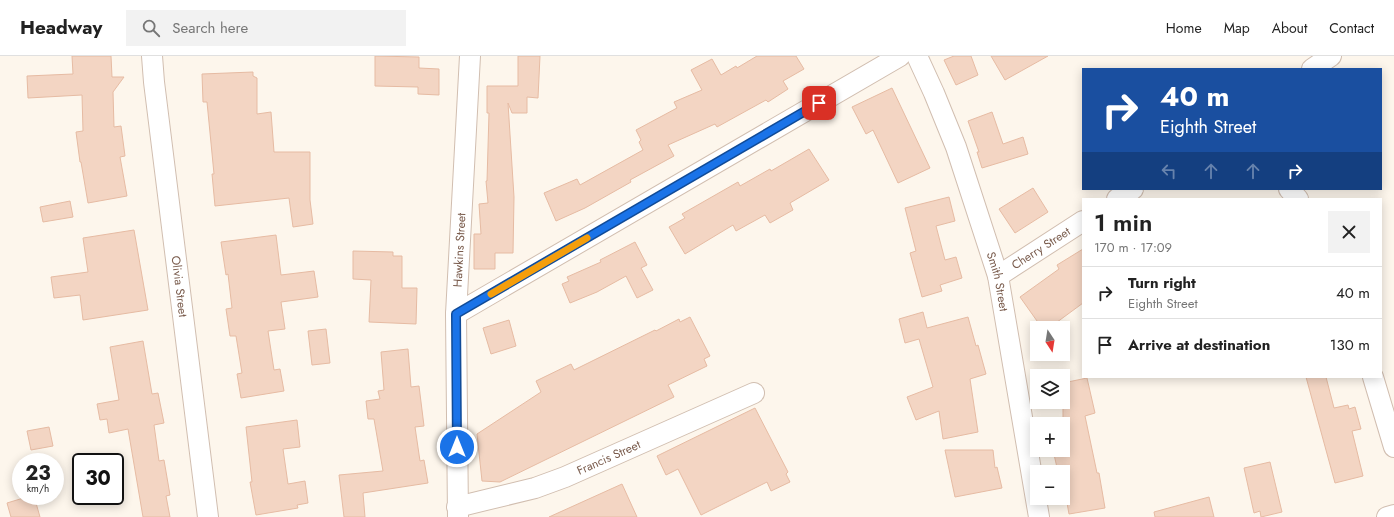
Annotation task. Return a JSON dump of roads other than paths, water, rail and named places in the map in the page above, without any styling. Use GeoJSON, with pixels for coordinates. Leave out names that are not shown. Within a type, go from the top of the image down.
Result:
{"type":"FeatureCollection","features":[{"type":"Feature","properties":{"kind":"street","name":"Olivia Street"},"geometry":{"type":"LineString","coordinates":[[152,56],[208,517]]}},
{"type":"Feature","properties":{"kind":"street","name":"Hawkins Street"},"geometry":{"type":"LineString","coordinates":[[458,512],[456,314],[470,56]]}},
{"type":"Feature","properties":{"kind":"street"},"geometry":{"type":"LineString","coordinates":[[456,314],[900,56]]}},
{"type":"Feature","properties":{"kind":"street","name":"Smith Street"},"geometry":{"type":"LineString","coordinates":[[917,56],[956,147],[998,276],[1039,517]]}},
{"type":"Feature","properties":{"kind":"street"},"geometry":{"type":"LineString","coordinates":[[1313,68],[1331,56]]}},
{"type":"Feature","properties":{"kind":"street"},"geometry":{"type":"LineString","coordinates":[[1119,198],[1131,190]]}},
{"type":"Feature","properties":{"kind":"street"},"geometry":{"type":"LineString","coordinates":[[1290,190],[1297,198]]}},
{"type":"Feature","properties":{"kind":"street","name":"Cherry Street"},"geometry":{"type":"LineString","coordinates":[[998,276],[1082,222]]}},
{"type":"Feature","properties":{"kind":"street"},"geometry":{"type":"LineString","coordinates":[[1373,378],[1394,447]]}},
{"type":"Feature","properties":{"kind":"street","name":"Francis Street"},"geometry":{"type":"LineString","coordinates":[[458,512],[565,477],[754,393]]}},
{"type":"Feature","properties":{"kind":"street"},"geometry":{"type":"LineString","coordinates":[[1387,517],[1394,515]]}}]}
